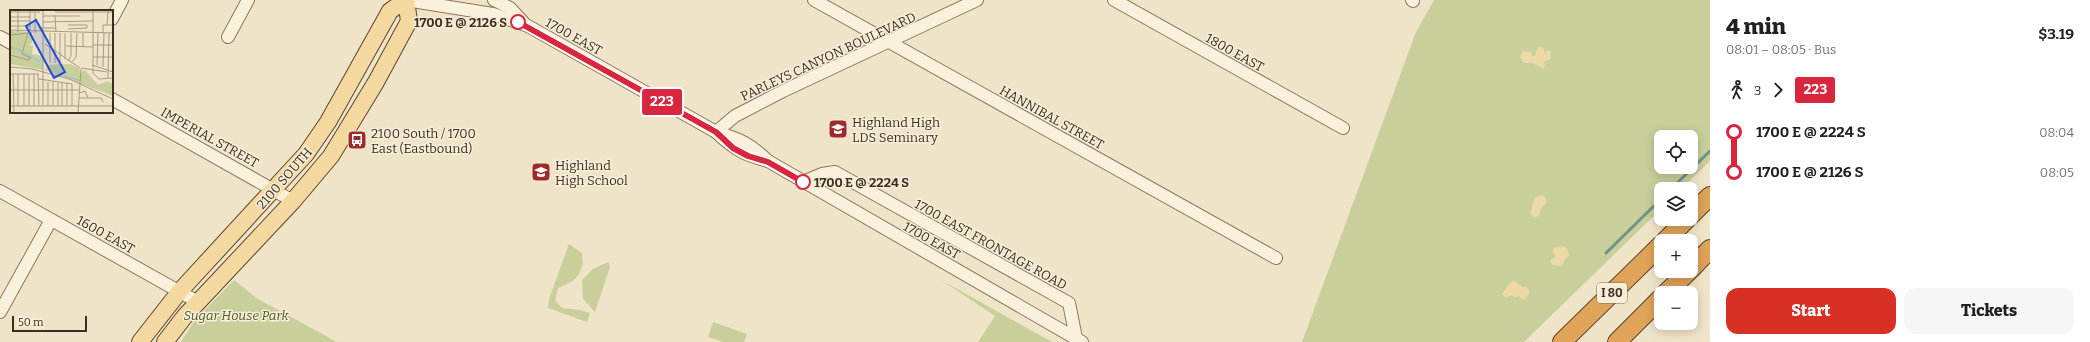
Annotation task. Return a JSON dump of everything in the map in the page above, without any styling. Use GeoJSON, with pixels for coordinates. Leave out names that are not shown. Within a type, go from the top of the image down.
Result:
{"type":"FeatureCollection","features":[{"type":"Feature","properties":{"kind":"highway"},"geometry":{"type":"LineString","coordinates":[[1698,208],[1710,196]]}},
{"type":"Feature","properties":{"kind":"highway"},"geometry":{"type":"LineString","coordinates":[[1672,234],[1680,226]]}},
{"type":"Feature","properties":{"kind":"highway"},"geometry":{"type":"LineString","coordinates":[[1698,262],[1710,249]]}},
{"type":"Feature","properties":{"kind":"highway","name":"I 80"},"geometry":{"type":"LineString","coordinates":[[1562,342],[1654,251]]}},
{"type":"Feature","properties":{"kind":"highway"},"geometry":{"type":"LineString","coordinates":[[1673,286],[1682,278]]}},
{"type":"Feature","properties":{"kind":"highway"},"geometry":{"type":"LineString","coordinates":[[1617,342],[1654,305]]}},
{"type":"Feature","properties":{"kind":"main road","name":"2100 SOUTH"},"geometry":{"type":"LineString","coordinates":[[140,342],[180,292],[275,190],[306,154],[328,122],[390,11],[406,0],[408,21],[376,82],[342,139],[318,172],[293,201],[198,302],[165,342]]}},
{"type":"Feature","properties":{"kind":"street"},"geometry":{"type":"LineString","coordinates":[[113,17],[122,0]]}},
{"type":"Feature","properties":{"kind":"street"},"geometry":{"type":"LineString","coordinates":[[228,37],[248,0]]}},
{"type":"Feature","properties":{"kind":"street","name":"1700 EAST"},"geometry":{"type":"LineString","coordinates":[[406,0],[428,5],[486,13],[528,26],[716,132],[739,138],[753,146],[768,162],[1079,340]]}},
{"type":"Feature","properties":{"kind":"street"},"geometry":{"type":"LineString","coordinates":[[494,0],[510,8],[528,26]]}},
{"type":"Feature","properties":{"kind":"street","name":"HANNIBAL STREET"},"geometry":{"type":"LineString","coordinates":[[814,0],[1276,258]]}},
{"type":"Feature","properties":{"kind":"street","name":"PARLEYS CANYON BOULEVARD"},"geometry":{"type":"LineString","coordinates":[[716,132],[736,116],[889,41],[977,0]]}},
{"type":"Feature","properties":{"kind":"street","name":"1800 EAST"},"geometry":{"type":"LineString","coordinates":[[1114,0],[1343,128]]}},
{"type":"Feature","properties":{"kind":"street"},"geometry":{"type":"LineString","coordinates":[[0,36],[10,42]]}},
{"type":"Feature","properties":{"kind":"street","name":"IMPERIAL STREET"},"geometry":{"type":"LineString","coordinates":[[113,100],[293,201]]}},
{"type":"Feature","properties":{"kind":"street","name":"1700 EAST FRONTAGE ROAD"},"geometry":{"type":"LineString","coordinates":[[803,182],[822,174],[835,172],[1069,303],[1079,340]]}},
{"type":"Feature","properties":{"kind":"street","name":"1600 EAST"},"geometry":{"type":"LineString","coordinates":[[0,192],[198,302]]}},
{"type":"Feature","properties":{"kind":"street"},"geometry":{"type":"LineString","coordinates":[[0,312],[51,220]]}},
{"type":"Feature","properties":{"kind":"green space"},"geometry":{"type":"Polygon","coordinates":[[[1434,0],[1710,0],[1710,161],[1698,173],[1698,130],[1654,130],[1654,174],[1697,174],[1688,182],[1654,182],[1654,216],[1524,342],[1302,342],[1416,32],[1434,0]]]}},
{"type":"Feature","properties":{"kind":"green space"},"geometry":{"type":"Polygon","coordinates":[[[569,244],[582,253],[583,264],[579,274],[573,281],[558,288],[555,300],[562,308],[590,313],[587,322],[548,308],[549,299],[569,244]]]}},
{"type":"Feature","properties":{"kind":"green space"},"geometry":{"type":"Polygon","coordinates":[[[608,262],[610,267],[595,312],[583,299],[582,280],[593,269],[608,262]]]}},
{"type":"Feature","properties":{"kind":"green space","name":"Sugar House Park"},"geometry":{"type":"Polygon","coordinates":[[[234,280],[258,299],[337,342],[181,342],[195,320],[234,280]]]}},
{"type":"Feature","properties":{"kind":"green space"},"geometry":{"type":"Polygon","coordinates":[[[941,280],[1052,342],[978,342],[995,316],[941,280]]]}},
{"type":"Feature","properties":{"kind":"green space"},"geometry":{"type":"Polygon","coordinates":[[[713,322],[747,334],[744,342],[723,342],[708,337],[713,322]]]}},
{"type":"Feature","properties":{"kind":"sand"},"geometry":{"type":"Polygon","coordinates":[[[1538,47],[1542,47],[1545,52],[1549,50],[1551,51],[1550,60],[1544,61],[1545,66],[1543,69],[1533,63],[1524,63],[1520,57],[1523,51],[1531,52],[1532,56],[1535,56],[1538,47]]]}},
{"type":"Feature","properties":{"kind":"sand"},"geometry":{"type":"Polygon","coordinates":[[[1542,195],[1545,196],[1547,202],[1540,210],[1539,216],[1534,217],[1530,214],[1534,201],[1536,197],[1542,195]]]}},
{"type":"Feature","properties":{"kind":"sand"},"geometry":{"type":"Polygon","coordinates":[[[1562,246],[1567,248],[1569,256],[1565,259],[1562,266],[1552,265],[1550,261],[1556,256],[1553,253],[1553,248],[1562,246]]]}},
{"type":"Feature","properties":{"kind":"sand"},"geometry":{"type":"Polygon","coordinates":[[[1514,280],[1522,287],[1527,287],[1529,290],[1529,294],[1523,300],[1519,296],[1515,297],[1511,295],[1506,298],[1502,294],[1514,280]]]}},
{"type":"Feature","properties":{"kind":"waterway"},"geometry":{"type":"LineString","coordinates":[[1678,182],[1710,151]]}},
{"type":"Feature","properties":{"kind":"waterway"},"geometry":{"type":"LineString","coordinates":[[1606,253],[1654,206]]}},
{"type":"Feature","properties":{"kind":"bus line","name":"223"},"geometry":{"type":"LineString","coordinates":[[518,22],[579,54],[716,132],[733,148],[748,156],[768,162],[803,182]]}},
{"type":"Feature","properties":{"kind":"place","name":"1700 E @ 2126 S"},"geometry":{"type":"Point","coordinates":[518,22]}},
{"type":"Feature","properties":{"kind":"place","name":"Highland High LDS Seminary"},"geometry":{"type":"Point","coordinates":[838,129]}},
{"type":"Feature","properties":{"kind":"place","name":"2100 South / 1700 East (Eastbound)"},"geometry":{"type":"Point","coordinates":[357,140]}},
{"type":"Feature","properties":{"kind":"place","name":"Highland High School"},"geometry":{"type":"Point","coordinates":[541,172]}},
{"type":"Feature","properties":{"kind":"place","name":"1700 E @ 2224 S"},"geometry":{"type":"Point","coordinates":[803,182]}}]}
